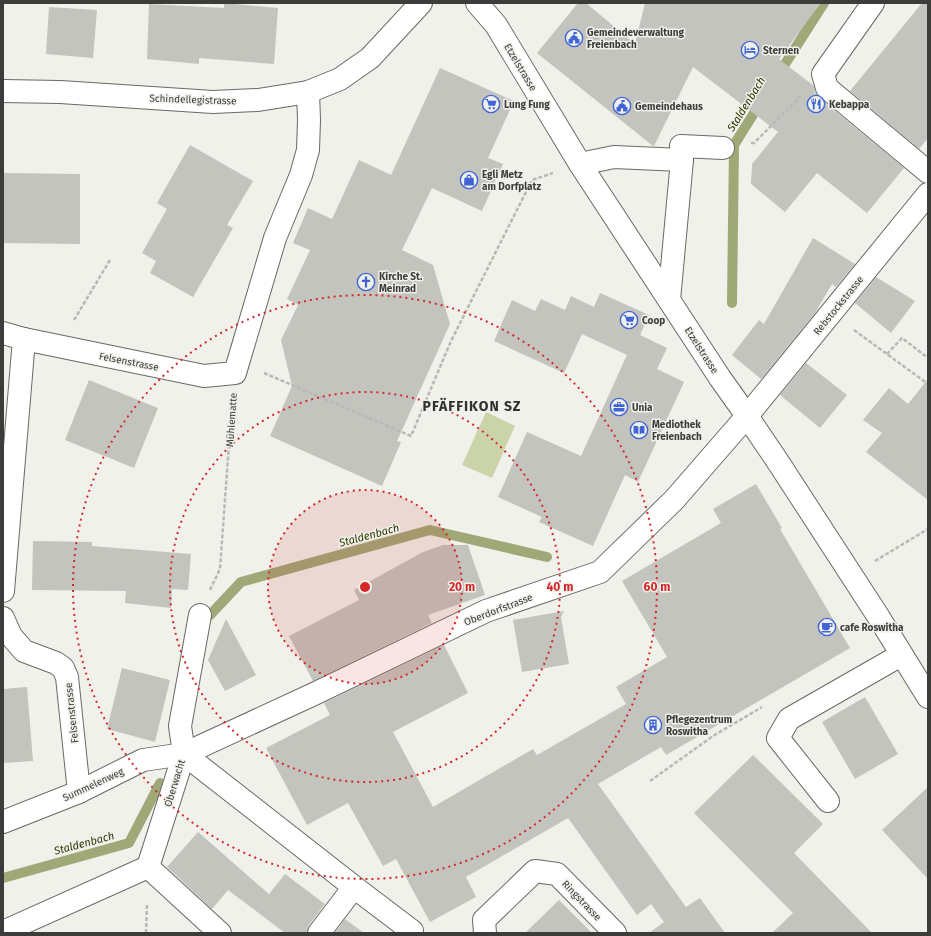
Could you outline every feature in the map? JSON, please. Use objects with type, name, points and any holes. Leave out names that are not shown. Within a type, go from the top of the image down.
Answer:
[{"type":"street","name":"Schindellegistrasse","points":[[3,91],[60,92],[213,102],[258,100],[308,92],[340,79],[370,58],[421,3]]},
{"type":"street","name":"Etzelstrasse","points":[[477,3],[496,25],[580,164],[878,616],[928,697]]},
{"type":"street","points":[[873,3],[823,74],[827,88],[928,172]]},
{"type":"street","points":[[234,373],[275,238],[301,174],[308,150],[308,92]]},
{"type":"street","points":[[669,300],[682,160],[681,146],[723,148]]},
{"type":"street","points":[[580,164],[614,157],[682,160]]},
{"type":"street","name":"Rebstockstrasse","points":[[747,416],[928,194]]},
{"type":"street","name":"Felsenstrasse","points":[[3,333],[24,339],[204,376],[234,373]]},
{"type":"street","points":[[3,591],[8,470],[24,339]]},
{"type":"street","name":"Oberdorfstrasse","points":[[184,754],[314,694],[486,611],[600,572],[674,500],[747,416]]},
{"type":"street","points":[[184,754],[180,726],[200,615]]},
{"type":"street","name":"Felsenstrasse","points":[[3,618],[11,636],[24,651],[56,662],[64,668],[67,677],[79,792]]},
{"type":"street","points":[[828,801],[778,738],[788,719],[902,655]]},
{"type":"street","name":"Summelenweg","points":[[3,822],[79,792],[143,760],[184,754]]},
{"type":"street","name":"Oberwacht","points":[[148,867],[184,754],[412,931]]},
{"type":"street","points":[[3,932],[148,867],[220,933]]},
{"type":"street","name":"Ringstrasse","points":[[485,933],[484,920],[535,871],[557,874],[615,933]]},
{"type":"street","points":[[319,933],[354,887]]},
{"type":"path","points":[[754,143],[823,74]]},
{"type":"path","points":[[234,373],[265,373],[411,436],[451,341],[532,180]]},
{"type":"path","points":[[58,346],[110,260]]},
{"type":"path","points":[[832,313],[928,384]]},
{"type":"path","points":[[887,354],[902,338],[928,358]]},
{"type":"path","name":"Mühlematte","points":[[200,615],[220,569],[234,373]]},
{"type":"path","points":[[851,575],[928,529]]},
{"type":"green space","points":[[486,412],[515,426],[492,478],[462,465]]},
{"type":"building","points":[[224,3],[278,8],[274,64],[199,58],[199,64],[147,59],[149,4],[224,8]]},
{"type":"building","points":[[578,3],[586,3],[635,44],[645,3],[821,3],[779,59],[814,86],[815,92],[819,98],[904,168],[867,213],[817,173],[785,212],[751,184],[752,164],[778,132],[693,67],[653,146],[537,53]]},
{"type":"building","points":[[922,3],[928,3],[928,138],[919,149],[850,91]]},
{"type":"building","points":[[49,7],[97,10],[93,58],[46,54]]},
{"type":"building","name":"Kirche St. Meinrad","points":[[440,68],[514,101],[488,158],[503,164],[482,211],[432,188],[402,250],[433,265],[450,324],[397,441],[401,442],[382,486],[270,436],[292,386],[281,340],[298,305],[287,299],[310,250],[293,243],[308,208],[332,219],[359,160],[391,175]]},
{"type":"building","points":[[190,145],[253,181],[227,225],[233,228],[193,297],[150,273],[156,261],[142,253],[167,209],[157,203]]},
{"type":"building","points":[[3,173],[80,174],[80,244],[3,243]]},
{"type":"building","points":[[813,238],[855,264],[836,287],[832,284],[815,313],[761,379],[732,355],[759,320],[764,324]]},
{"type":"building","points":[[876,277],[915,301],[891,333],[855,303]]},
{"type":"building","points":[[600,293],[649,315],[640,335],[667,348],[657,369],[684,382],[638,482],[625,475],[593,546],[539,522],[542,517],[498,497],[527,432],[581,456],[627,355],[582,334],[564,373],[494,341],[512,300],[535,311],[541,299],[565,310],[571,296],[594,307]]},
{"type":"building","points":[[806,363],[847,395],[820,428],[780,395]]},
{"type":"building","points":[[928,379],[928,500],[866,452],[882,433],[863,420],[889,388],[908,404]]},
{"type":"building","points":[[89,380],[158,408],[134,468],[65,440]]},
{"type":"building","points":[[756,484],[782,528],[780,529],[850,648],[666,755],[661,747],[598,784],[686,907],[700,898],[725,933],[649,933],[664,922],[651,904],[637,915],[568,818],[466,877],[476,897],[430,922],[396,859],[383,866],[348,803],[307,825],[266,748],[330,715],[324,703],[444,645],[468,693],[393,732],[433,807],[533,749],[537,755],[626,704],[616,687],[667,657],[622,581],[721,523],[713,509]]},
{"type":"building","points":[[33,541],[92,542],[92,546],[191,554],[188,590],[172,589],[171,608],[125,603],[126,591],[32,590]]},
{"type":"building","points":[[443,545],[468,545],[485,595],[428,615],[432,623],[313,681],[289,636],[359,600],[354,590],[423,552]]},
{"type":"building","points":[[564,611],[561,617],[569,664],[522,672],[513,620]]},
{"type":"building","points":[[226,619],[256,675],[225,691],[208,660]]},
{"type":"building","points":[[122,668],[170,680],[155,742],[107,729]]},
{"type":"building","points":[[27,687],[33,761],[3,763],[3,689]]},
{"type":"building","points":[[865,697],[898,754],[855,779],[822,722]]},
{"type":"building","points":[[753,755],[823,824],[794,853],[872,933],[772,933],[793,913],[694,813]]},
{"type":"building","points":[[928,787],[928,879],[882,830]]},
{"type":"building","points":[[198,832],[269,894],[285,874],[325,904],[309,925],[307,933],[285,933],[228,890],[212,909],[167,867]]},
{"type":"building","points":[[559,900],[592,933],[525,933]]},
{"type":"building","points":[[345,919],[364,933],[335,933]]},
{"type":"waterway","name":"Staldenbach","points":[[778,75],[824,3]]},
{"type":"waterway","name":"Staldenbach","points":[[732,303],[734,145],[761,102]]},
{"type":"waterway","name":"Staldenbach","points":[[210,615],[241,582],[430,530],[547,557]]},
{"type":"waterway","name":"Staldenbach","points":[[3,878],[129,843],[160,783]]},
{"type":"place","name":"Gemeindeverwaltung Freienbach","points":[[574,38]]},
{"type":"place","name":"Sternen","points":[[750,50]]},
{"type":"place","name":"Lung Fung","points":[[491,104]]},
{"type":"place","name":"Kebappa","points":[[816,104]]},
{"type":"place","name":"Gemeindehaus","points":[[622,106]]},
{"type":"place","name":"Egli Metz am Dorfplatz","points":[[469,180]]},
{"type":"place","name":"Kirche St. Meinrad","points":[[366,282]]},
{"type":"place","name":"Coop","points":[[629,320]]},
{"type":"place","name":"Unia","points":[[619,407]]},
{"type":"place","name":"Mediothek Freienbach","points":[[639,430]]},
{"type":"place","name":"cafe Roswitha","points":[[827,627]]},
{"type":"place","name":"Pflegezentrum Roswitha","points":[[653,725]]},
{"type":"district","name":"PFÄFFIKON SZ","points":[[472,406]]}]
